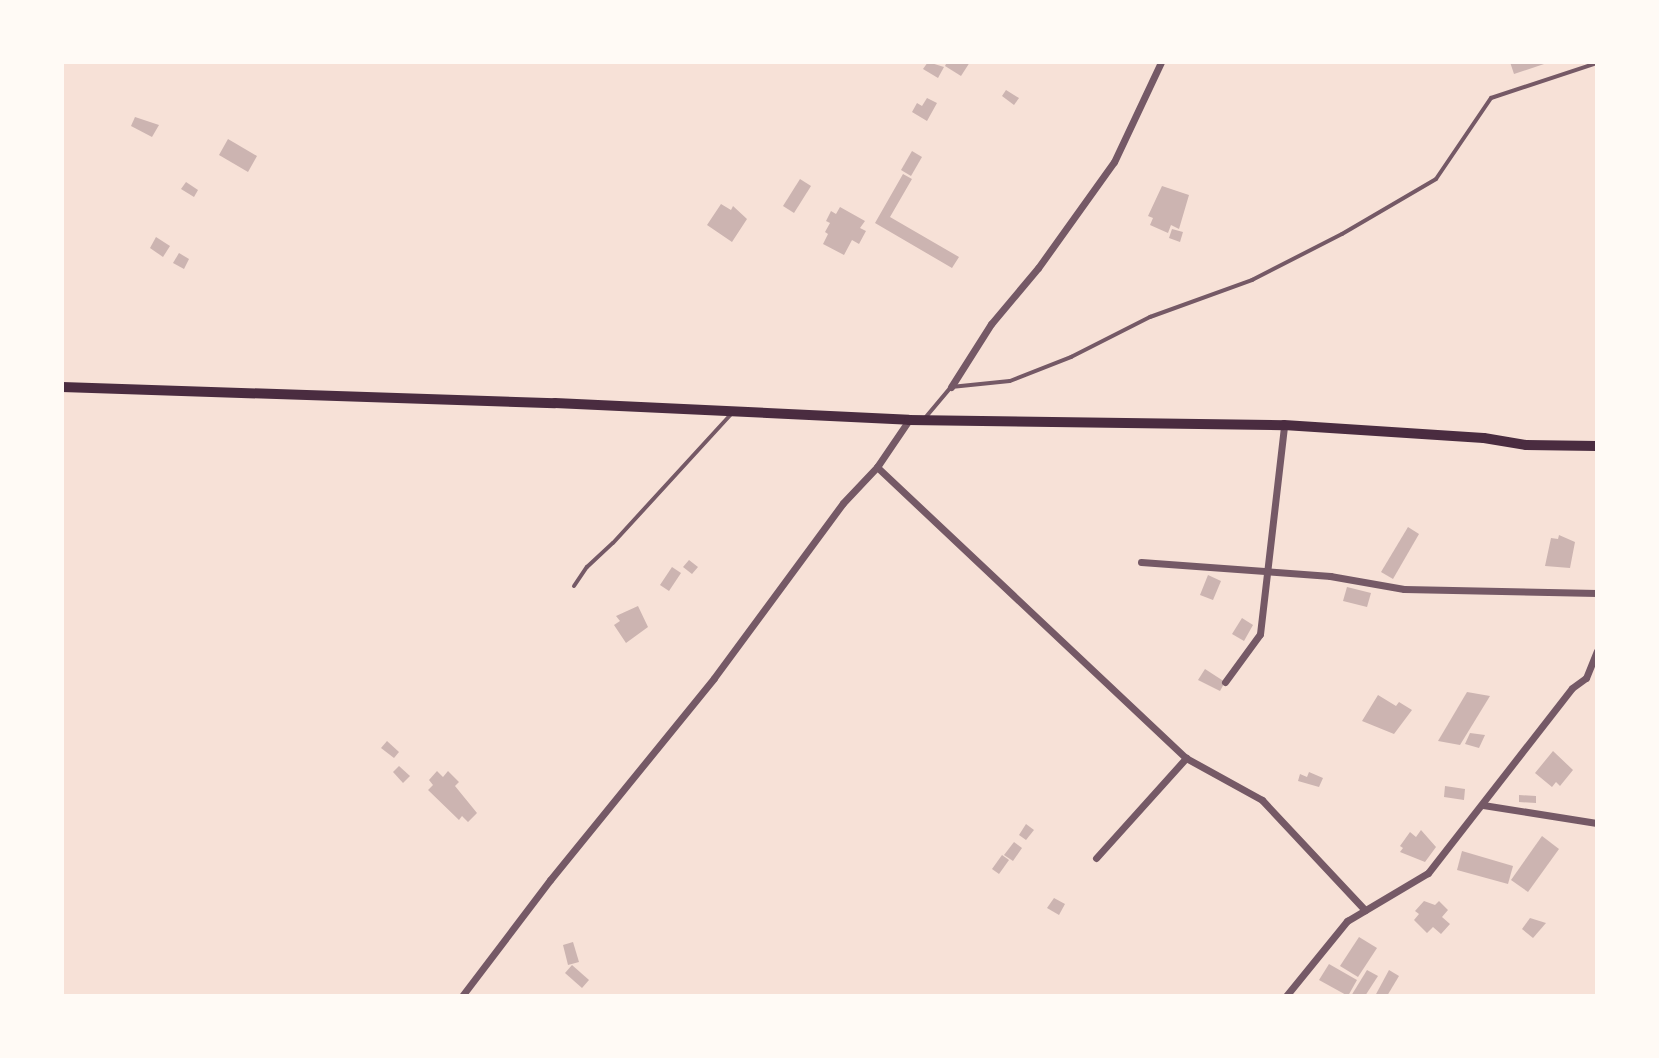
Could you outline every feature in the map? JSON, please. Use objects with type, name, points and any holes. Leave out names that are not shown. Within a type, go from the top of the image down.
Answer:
[{"type":"main road","points":[[62,387],[909,420],[1284,425],[1484,438],[1526,445],[1597,446]]},
{"type":"street","points":[[951,387],[991,324],[1038,268],[1114,162],[1161,62]]},
{"type":"street","points":[[462,996],[550,880],[714,678],[843,503],[877,467],[909,420]]},
{"type":"street","points":[[1225,682],[1260,634],[1284,425]]},
{"type":"street","points":[[877,467],[1186,758],[1262,800],[1365,910]]},
{"type":"street","points":[[1141,562],[1268,570],[1404,589],[1597,593]]},
{"type":"street","points":[[1286,996],[1347,921],[1428,873],[1572,688],[1586,678],[1597,651]]},
{"type":"street","points":[[1586,678],[1597,679]]},
{"type":"street","points":[[1096,858],[1186,758]]},
{"type":"street","points":[[1483,805],[1597,823]]},
{"type":"lane","points":[[925,418],[951,387],[1010,381],[1071,357],[1150,317],[1252,280],[1342,234],[1436,179],[1491,98],[1597,63]]},
{"type":"lane","points":[[574,586],[587,567],[613,543],[734,411]]},
{"type":"building","points":[[928,62],[944,67],[938,78],[923,69]]},
{"type":"building","points":[[947,62],[970,62],[961,76],[945,66]]},
{"type":"building","points":[[1510,62],[1547,62],[1547,63],[1514,74]]},
{"type":"building","points":[[1006,90],[1019,98],[1014,105],[1002,96]]},
{"type":"building","points":[[927,98],[937,103],[927,121],[912,112],[917,103],[922,106]]},
{"type":"building","points":[[135,117],[159,125],[152,137],[131,126]]},
{"type":"building","points":[[228,139],[257,156],[248,172],[219,155]]},
{"type":"building","points":[[912,151],[922,157],[911,176],[901,170]]},
{"type":"building","points":[[903,174],[912,179],[890,217],[959,257],[952,268],[875,223]]},
{"type":"building","points":[[800,179],[811,186],[794,213],[783,206]]},
{"type":"building","points":[[186,182],[198,190],[194,197],[181,189]]},
{"type":"building","points":[[1162,186],[1189,195],[1179,229],[1171,225],[1168,233],[1150,225],[1153,218],[1148,216]]},
{"type":"building","points":[[721,204],[731,210],[733,206],[747,219],[732,242],[707,225]]},
{"type":"building","points":[[840,207],[865,221],[860,228],[866,231],[859,244],[852,240],[844,255],[823,244],[830,223],[826,221],[831,211],[836,214]]},
{"type":"building","points":[[1172,229],[1183,232],[1180,242],[1169,238]]},
{"type":"building","points":[[156,237],[170,246],[163,257],[150,248]]},
{"type":"building","points":[[179,253],[189,259],[184,269],[173,263]]},
{"type":"building","points":[[1408,527],[1419,534],[1393,579],[1381,572]]},
{"type":"building","points":[[1559,535],[1575,542],[1570,568],[1545,566],[1551,538],[1558,539]]},
{"type":"building","points":[[689,560],[698,567],[692,574],[683,567]]},
{"type":"building","points":[[672,567],[681,573],[669,591],[660,585]]},
{"type":"building","points":[[1208,575],[1221,581],[1213,600],[1200,595]]},
{"type":"building","points":[[1347,587],[1371,593],[1367,607],[1343,601]]},
{"type":"building","points":[[638,606],[648,627],[626,643],[614,625],[620,621],[616,616]]},
{"type":"building","points":[[1242,618],[1253,625],[1244,641],[1232,634]]},
{"type":"building","points":[[1205,669],[1225,682],[1220,691],[1198,680]]},
{"type":"building","points":[[1467,692],[1490,696],[1460,745],[1438,741]]},
{"type":"building","points":[[1378,695],[1396,706],[1399,702],[1412,710],[1394,734],[1362,721]]},
{"type":"building","points":[[1470,733],[1485,735],[1479,748],[1465,744]]},
{"type":"building","points":[[387,741],[399,752],[394,758],[381,748]]},
{"type":"building","points":[[1553,751],[1573,770],[1560,786],[1556,782],[1552,787],[1535,773]]},
{"type":"building","points":[[399,766],[410,776],[403,783],[393,772]]},
{"type":"building","points":[[437,771],[443,777],[448,771],[459,782],[455,786],[477,813],[468,822],[462,816],[459,820],[428,790],[433,785],[429,780]]},
{"type":"building","points":[[1309,772],[1323,778],[1319,787],[1298,781],[1300,774],[1307,777]]},
{"type":"building","points":[[1445,786],[1465,789],[1464,800],[1444,797]]},
{"type":"building","points":[[1519,795],[1536,796],[1536,803],[1519,802]]},
{"type":"building","points":[[1026,824],[1034,830],[1026,840],[1019,835]]},
{"type":"building","points":[[1421,830],[1436,847],[1425,862],[1400,852],[1403,848],[1400,846],[1410,832],[1416,837]]},
{"type":"building","points":[[1542,836],[1559,849],[1528,892],[1511,880]]},
{"type":"building","points":[[1014,842],[1022,848],[1013,861],[1004,855]]},
{"type":"building","points":[[1462,851],[1513,866],[1508,884],[1457,870]]},
{"type":"building","points":[[1002,855],[1009,860],[999,874],[992,869]]},
{"type":"building","points":[[1054,898],[1065,904],[1059,915],[1047,908]]},
{"type":"building","points":[[1424,901],[1435,905],[1439,901],[1448,910],[1442,917],[1450,924],[1441,934],[1433,927],[1427,933],[1414,920],[1419,914],[1415,911]]},
{"type":"building","points":[[1530,918],[1546,923],[1533,938],[1522,929]]},
{"type":"building","points":[[1359,937],[1377,948],[1358,977],[1340,966]]},
{"type":"building","points":[[573,942],[579,962],[568,965],[563,945]]},
{"type":"building","points":[[1329,964],[1357,980],[1348,996],[1319,980]]},
{"type":"building","points":[[572,965],[589,980],[582,988],[565,973]]},
{"type":"building","points":[[1367,970],[1378,976],[1365,996],[1351,996]]},
{"type":"building","points":[[1389,970],[1399,976],[1387,996],[1375,996]]}]
